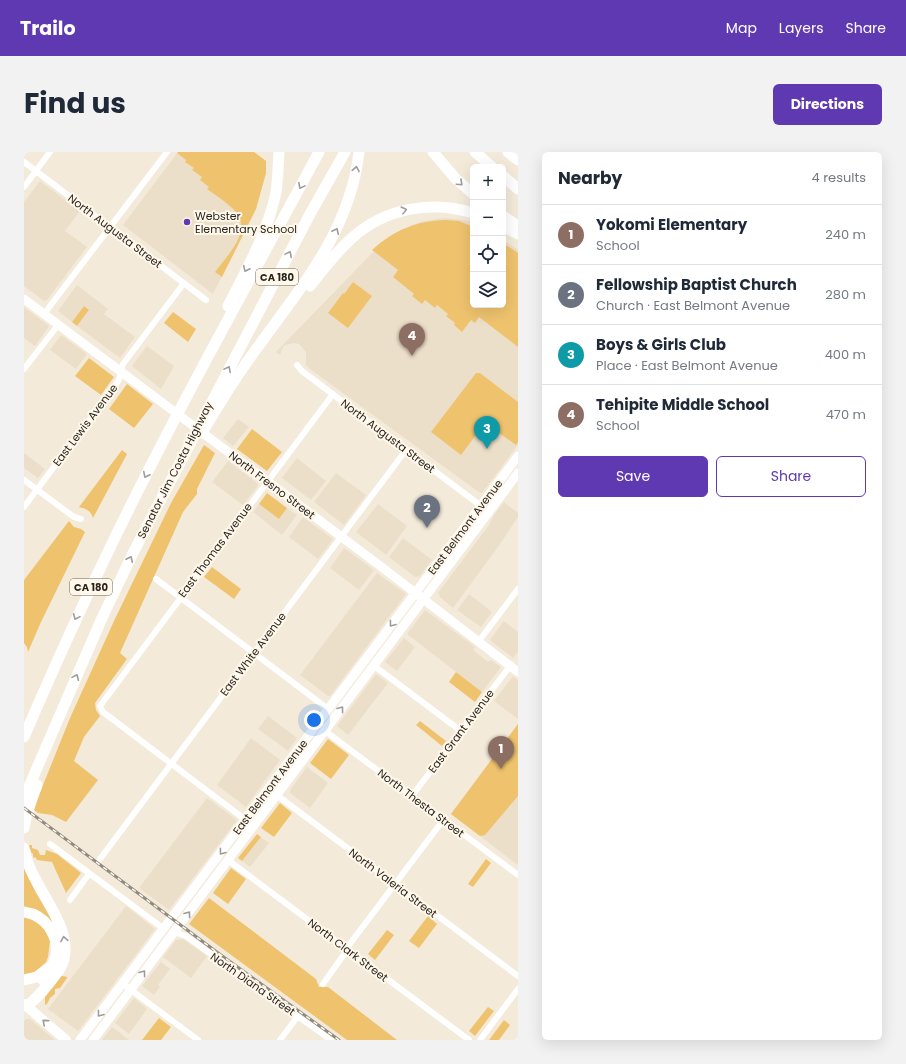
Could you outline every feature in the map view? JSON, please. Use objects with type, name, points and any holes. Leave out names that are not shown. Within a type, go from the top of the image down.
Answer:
[{"type":"highway","points":[[191,389],[198,362],[229,304],[265,227],[275,194],[278,178],[279,152]]},
{"type":"highway","name":"Senator Jim Costa Highway","points":[[24,737],[79,612],[164,440],[309,172],[318,152]]},
{"type":"highway","name":"Senator Jim Costa Highway","points":[[24,828],[27,813],[28,794],[61,713],[122,575],[184,454],[213,406],[310,214],[345,152]]},
{"type":"highway","points":[[213,406],[323,256],[338,227],[353,185],[359,152]]},
{"type":"highway","points":[[433,152],[448,171],[470,191]]},
{"type":"highway","points":[[475,152],[489,164]]},
{"type":"highway","points":[[508,152],[518,160]]},
{"type":"highway","points":[[506,179],[518,189]]},
{"type":"highway","points":[[259,344],[346,244],[369,226],[397,212],[430,206],[454,208],[470,212]]},
{"type":"highway","points":[[506,218],[518,226]]},
{"type":"highway","points":[[506,228],[518,234]]},
{"type":"highway","points":[[24,848],[26,860],[32,873],[63,931],[66,946],[63,961],[58,972],[36,999],[25,1007]]},
{"type":"highway","points":[[24,912],[38,917],[48,925],[56,942],[55,959],[50,970],[25,1007]]},
{"type":"highway","points":[[24,980],[43,974],[55,959]]},
{"type":"main road","name":"North Fresno Street","points":[[24,299],[423,598],[518,672]]},
{"type":"main road","name":"East Belmont Avenue","points":[[93,1040],[127,986],[249,823],[277,795],[423,598],[516,469],[518,456]]},
{"type":"main road","name":"East Belmont Avenue","points":[[80,1040],[127,986],[156,956],[155,949],[166,933],[228,860],[269,789],[328,709],[481,506],[516,469]]},
{"type":"main road","points":[[25,1007],[66,1040]]},
{"type":"street","points":[[24,187],[50,152]]},
{"type":"street","points":[[44,314],[167,152]]},
{"type":"street","name":"North Augusta Street","points":[[24,162],[206,300]]},
{"type":"street","name":"East Lewis Avenue","points":[[24,507],[119,380],[123,364],[184,283]]},
{"type":"street","points":[[24,369],[58,325]]},
{"type":"street","name":"North Augusta Street","points":[[297,365],[302,371],[481,506]]},
{"type":"street","name":"East Thomas Avenue","points":[[172,763],[103,712],[100,707],[102,702],[333,394]]},
{"type":"street","name":"East White Avenue","points":[[100,859],[406,450]]},
{"type":"street","points":[[24,480],[74,517],[81,519]]},
{"type":"street","points":[[156,579],[328,709]]},
{"type":"street","points":[[479,641],[518,589]]},
{"type":"street","points":[[373,665],[461,731]]},
{"type":"street","name":"East Grant Avenue","points":[[412,796],[510,666]]},
{"type":"street","name":"North Thesta Street","points":[[324,731],[518,875]]},
{"type":"street","points":[[172,763],[249,823]]},
{"type":"street","name":"North Valeria Street","points":[[269,789],[518,976]]},
{"type":"street","points":[[322,984],[444,819]]},
{"type":"street","name":"North Diana Street","points":[[50,844],[168,932],[186,936],[332,1040]]},
{"type":"street","name":"North Clark Street","points":[[228,860],[468,1040]]},
{"type":"street","points":[[70,900],[90,874]]},
{"type":"street","points":[[127,986],[198,1040]]},
{"type":"street","points":[[480,1040],[518,989]]},
{"type":"street","points":[[280,1040],[298,1016]]},
{"type":"shaded area","name":"Webster Elementary School","points":[[178,152],[254,152],[266,161],[266,173],[256,209],[213,294],[123,225]]},
{"type":"shaded area","points":[[254,152],[266,161],[266,173],[256,209],[222,277],[215,272],[233,249],[240,232],[241,224],[238,216],[232,208],[207,189],[209,187],[200,180],[202,177],[192,170],[194,168],[185,162],[186,160],[177,153]]},
{"type":"shaded area","points":[[40,181],[80,211],[65,231],[87,247],[47,300],[44,301],[24,286],[24,202]]},
{"type":"shaded area","points":[[444,218],[470,221],[470,308],[506,308],[506,242],[518,250],[518,445],[482,493],[310,369],[306,365],[306,352],[299,344],[294,343],[286,345],[283,347],[280,355],[276,352],[378,247],[392,235],[423,221]]},
{"type":"shaded area","points":[[459,221],[470,226],[470,308],[506,308],[506,245],[518,253],[518,347],[479,317],[475,323],[471,320],[462,332],[454,325],[455,323],[446,316],[448,314],[437,305],[435,308],[425,300],[422,304],[412,296],[414,294],[393,277],[398,270],[372,250],[397,232],[425,222]]},
{"type":"shaded area","points":[[353,282],[372,296],[348,328],[328,313]]},
{"type":"shaded area","points":[[77,285],[108,309],[104,314],[135,337],[120,358],[77,326],[89,310],[85,307],[72,322],[58,311]]},
{"type":"shaded area","points":[[84,306],[89,310],[77,326],[72,322]]},
{"type":"shaded area","points":[[24,307],[49,326],[35,346],[24,338]]},
{"type":"shaded area","points":[[173,312],[196,329],[188,342],[164,323]]},
{"type":"shaded area","points":[[61,335],[87,354],[76,369],[50,350]]},
{"type":"shaded area","points":[[147,346],[174,366],[161,389],[132,366]]},
{"type":"shaded area","points":[[89,358],[114,377],[101,395],[75,376]]},
{"type":"shaded area","points":[[476,373],[480,373],[518,402],[518,442],[516,445],[485,423],[461,455],[431,432]]},
{"type":"shaded area","points":[[127,384],[153,404],[134,428],[109,409]]},
{"type":"shaded area","points":[[238,419],[249,427],[233,446],[223,438]]},
{"type":"shaded area","points":[[252,429],[282,452],[267,471],[237,449]]},
{"type":"shaded area","points":[[204,445],[215,453],[197,489],[197,494],[183,512],[120,653],[127,659],[95,703],[96,710],[100,716],[84,737],[74,761],[98,780],[66,822],[52,815],[38,813],[34,810],[37,800],[70,718],[114,621],[171,503]]},
{"type":"shaded area","points":[[122,450],[127,454],[93,518],[88,511],[79,507]]},
{"type":"shaded area","points":[[24,453],[45,469],[38,478],[24,468]]},
{"type":"shaded area","points":[[297,458],[326,481],[311,500],[282,478]]},
{"type":"shaded area","points":[[228,461],[257,483],[258,486],[243,505],[212,482]]},
{"type":"shaded area","points":[[336,473],[366,495],[344,525],[314,502]]},
{"type":"shaded area","points":[[267,493],[287,508],[279,519],[259,504]]},
{"type":"shaded area","points":[[504,502],[518,513],[518,517],[453,608],[440,597],[438,593],[489,525],[494,515]]},
{"type":"shaded area","points":[[259,504],[279,519],[287,508],[297,515],[282,535],[253,512]]},
{"type":"shaded area","points":[[378,504],[407,526],[386,555],[356,532]]},
{"type":"shaded area","points":[[303,517],[333,539],[318,559],[289,537]]},
{"type":"shaded area","points":[[69,521],[74,527],[85,532],[28,652],[24,643],[24,580]]},
{"type":"shaded area","points":[[403,538],[432,560],[420,576],[415,577],[389,557]]},
{"type":"shaded area","points":[[344,548],[374,570],[359,590],[330,568]]},
{"type":"shaded area","points":[[212,567],[241,589],[234,599],[204,577]]},
{"type":"shaded area","points":[[377,573],[406,594],[330,696],[328,696],[300,675]]},
{"type":"shaded area","points":[[469,594],[492,612],[481,627],[457,610]]},
{"type":"shaded area","points":[[425,610],[475,647],[473,650],[488,662],[491,660],[501,667],[482,692],[407,634]]},
{"type":"shaded area","points":[[504,621],[518,632],[518,652],[513,658],[490,640]]},
{"type":"shaded area","points":[[404,638],[415,647],[397,671],[385,662]]},
{"type":"shaded area","points":[[456,672],[482,692],[475,702],[449,682]]},
{"type":"shaded area","points":[[376,674],[388,683],[348,735],[337,726]]},
{"type":"shaded area","points":[[513,676],[518,680],[518,719],[494,701]]},
{"type":"shaded area","points":[[268,716],[297,738],[288,751],[258,729]]},
{"type":"shaded area","points":[[420,721],[446,741],[442,746],[416,725]]},
{"type":"shaded area","points":[[518,724],[518,865],[451,814]]},
{"type":"shaded area","points":[[518,724],[518,796],[485,835],[480,836],[451,814]]},
{"type":"shaded area","points":[[251,738],[280,760],[246,807],[217,785]]},
{"type":"shaded area","points":[[328,739],[349,755],[331,779],[310,763]]},
{"type":"shaded area","points":[[307,767],[328,783],[310,808],[290,793],[290,790]]},
{"type":"shaded area","points":[[207,798],[237,820],[169,910],[139,888]]},
{"type":"shaded area","points":[[280,803],[292,813],[274,837],[261,828]]},
{"type":"shaded area","points":[[257,834],[261,837],[242,861],[238,858]]},
{"type":"shaded area","points":[[261,837],[269,843],[250,867],[242,861]]},
{"type":"shaded area","points":[[29,845],[32,845],[32,848],[38,850],[40,855],[45,855],[46,850],[57,854],[81,873],[66,893],[52,862],[37,860],[33,857],[31,850],[28,847]]},
{"type":"shaded area","points":[[486,859],[491,863],[473,887],[468,884]]},
{"type":"shaded area","points":[[24,868],[35,891],[55,925],[24,909]]},
{"type":"shaded area","points":[[231,868],[246,879],[228,904],[213,893]]},
{"type":"shaded area","points":[[209,898],[316,979],[319,987],[328,987],[397,1040],[347,1040],[189,924]]},
{"type":"shaded area","points":[[126,906],[155,929],[78,1031],[48,1009]]},
{"type":"shaded area","points":[[428,916],[437,924],[419,948],[409,941]]},
{"type":"shaded area","points":[[24,917],[33,920],[44,928],[50,941],[46,962],[36,971],[24,976]]},
{"type":"shaded area","points":[[387,930],[394,935],[375,960],[368,954]]},
{"type":"shaded area","points":[[183,939],[207,956],[191,978],[163,957],[176,940]]},
{"type":"shaded area","points":[[161,962],[170,969],[158,985],[160,987],[154,995],[142,986]]},
{"type":"shaded area","points":[[63,976],[67,978],[60,988],[55,989],[55,994],[45,1005],[45,997],[59,977]]},
{"type":"shaded area","points":[[134,998],[147,1009],[129,1034],[115,1023]]},
{"type":"shaded area","points":[[488,1007],[494,1011],[475,1036],[469,1031]]},
{"type":"shaded area","points":[[159,1018],[171,1027],[161,1040],[142,1040]]},
{"type":"shaded area","points":[[26,1019],[30,1019],[55,1040],[24,1040],[24,1021]]},
{"type":"shaded area","points":[[504,1020],[510,1025],[499,1040],[489,1040]]},
{"type":"shaded area","points":[[112,1027],[115,1029],[129,1040],[102,1040]]},
{"type":"railway","points":[[24,808],[218,953],[339,1040]]},
{"type":"place","name":"Webster Elementary School","points":[[187,222]]},
{"type":"place","name":"Tehipite Middle School","points":[[412,356]]},
{"type":"place","name":"Boys & Girls Club","points":[[487,449]]},
{"type":"place","name":"Fellowship Baptist Church","points":[[427,528]]},
{"type":"place","name":"Yokomi Elementary","points":[[501,769]]}]
